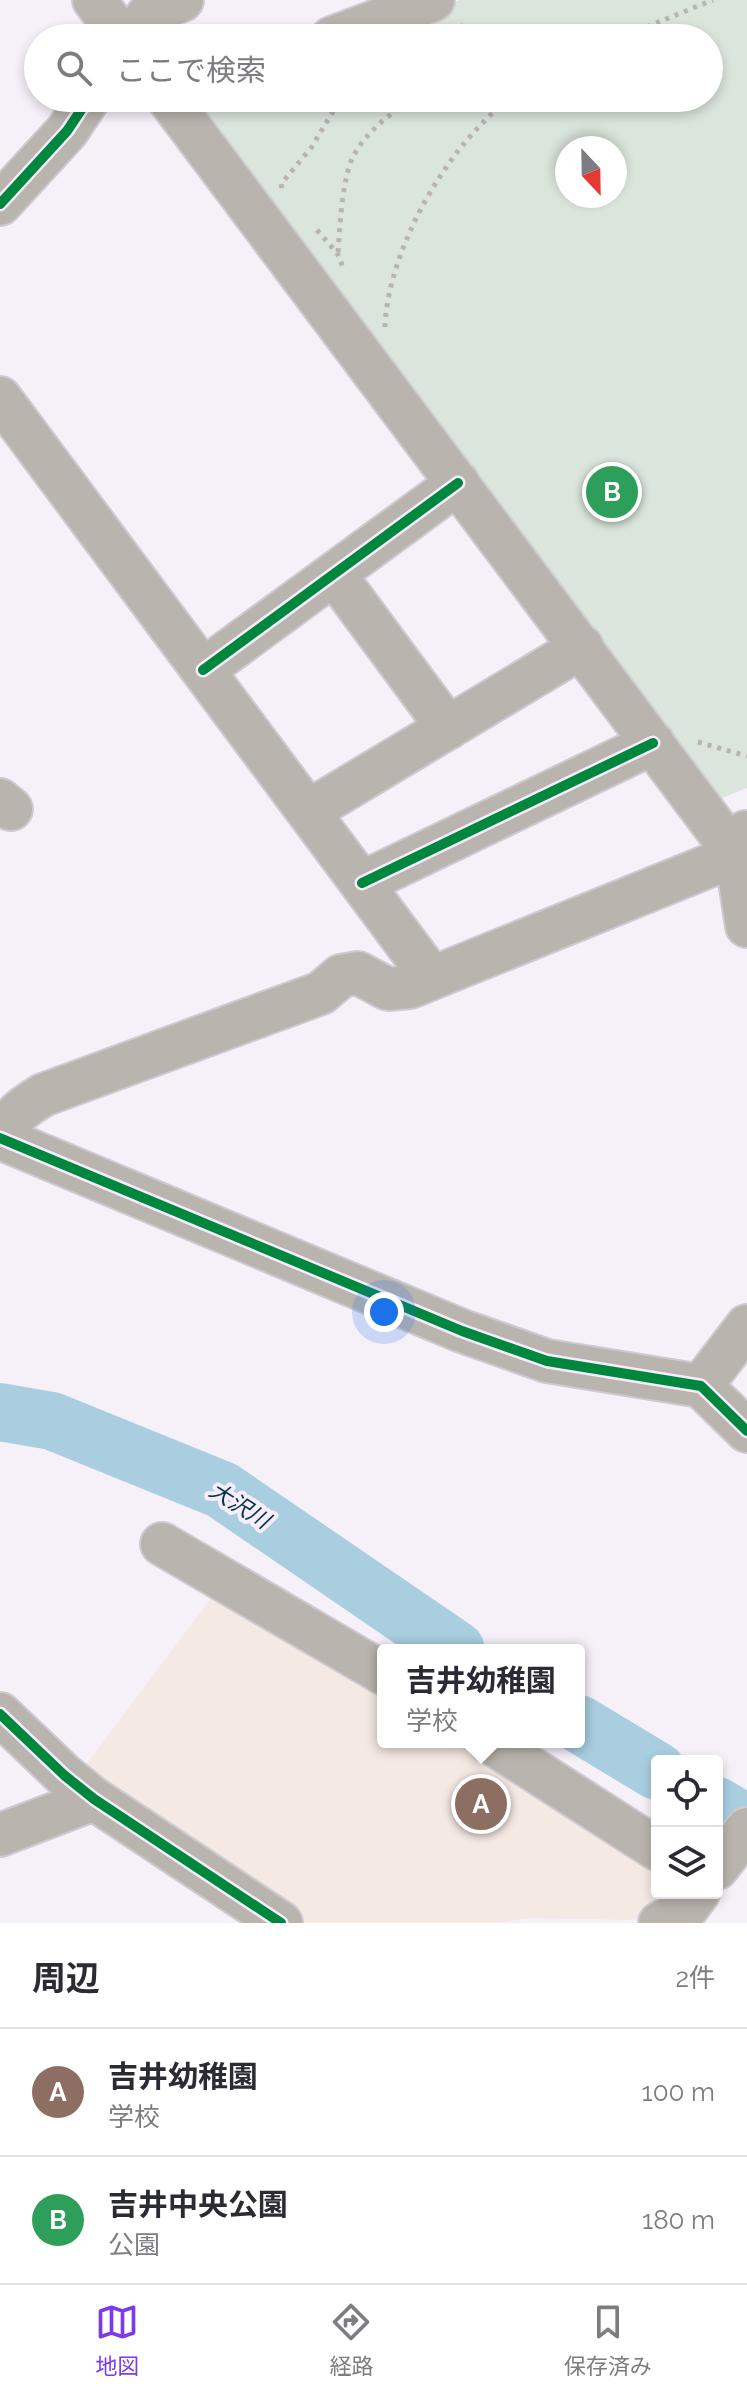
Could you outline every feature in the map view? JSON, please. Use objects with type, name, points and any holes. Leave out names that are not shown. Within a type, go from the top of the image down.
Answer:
[{"type":"street","points":[[94,0],[112,24]]},
{"type":"street","points":[[141,24],[148,15],[182,0]]},
{"type":"street","points":[[369,24],[433,0]]},
{"type":"street","points":[[0,204],[67,131],[80,112]]},
{"type":"street","points":[[180,112],[582,647],[672,737],[742,839],[747,926]]},
{"type":"street","points":[[0,398],[432,978]]},
{"type":"street","points":[[203,670],[458,483]]},
{"type":"street","points":[[334,574],[448,728]]},
{"type":"street","points":[[309,811],[582,647]]},
{"type":"street","points":[[362,883],[672,737]]},
{"type":"street","points":[[742,839],[410,987],[388,989],[358,973],[341,976],[321,993],[43,1095],[16,1114],[0,1138],[462,1331],[547,1361],[701,1386],[747,1431]]},
{"type":"street","points":[[701,1386],[747,1326]]},
{"type":"street","points":[[162,1544],[377,1669]]},
{"type":"street","points":[[0,1714],[94,1799],[281,1923]]},
{"type":"street","points":[[499,1748],[651,1845]]},
{"type":"street","points":[[0,1835],[94,1799]]},
{"type":"street","points":[[723,1861],[747,1829]]},
{"type":"street","points":[[660,1923],[687,1908],[694,1899]]},
{"type":"path","points":[[654,24],[713,0]]},
{"type":"path","points":[[282,197],[281,184],[311,148],[333,112]]},
{"type":"path","points":[[337,253],[351,160],[366,137],[393,112]]},
{"type":"path","points":[[377,326],[385,336],[386,303],[402,251],[432,190],[464,141],[493,112]]},
{"type":"path","points":[[311,224],[337,253],[346,273]]},
{"type":"path","points":[[672,737],[747,756]]},
{"type":"shaded area","points":[[460,0],[747,0],[747,788],[714,801],[185,112],[723,112],[723,24],[396,24]]},
{"type":"shaded area","points":[[218,1589],[377,1681],[377,1748],[483,1748],[651,1855],[651,1899],[676,1899],[657,1914],[630,1920],[529,1918],[497,1923],[306,1923],[79,1774]]},
{"type":"waterway","name":"大沢川","points":[[0,1412],[52,1421],[222,1490],[447,1644]]},
{"type":"waterway","name":"大沢川","points":[[585,1728],[651,1767]]},
{"type":"waterway","name":"大沢川","points":[[723,1810],[747,1824]]},
{"type":"cycle path","points":[[0,204],[67,131],[80,112]]},
{"type":"cycle path","points":[[203,670],[458,483]]},
{"type":"cycle path","points":[[362,883],[653,743]]},
{"type":"cycle path","points":[[0,1138],[462,1331],[547,1361],[701,1386],[747,1431]]},
{"type":"cycle path","points":[[0,1714],[94,1799],[281,1923]]},
{"type":"place","name":"吉井中央公園","points":[[612,492]]},
{"type":"place","name":"吉井幼稚園","points":[[481,1804]]}]
